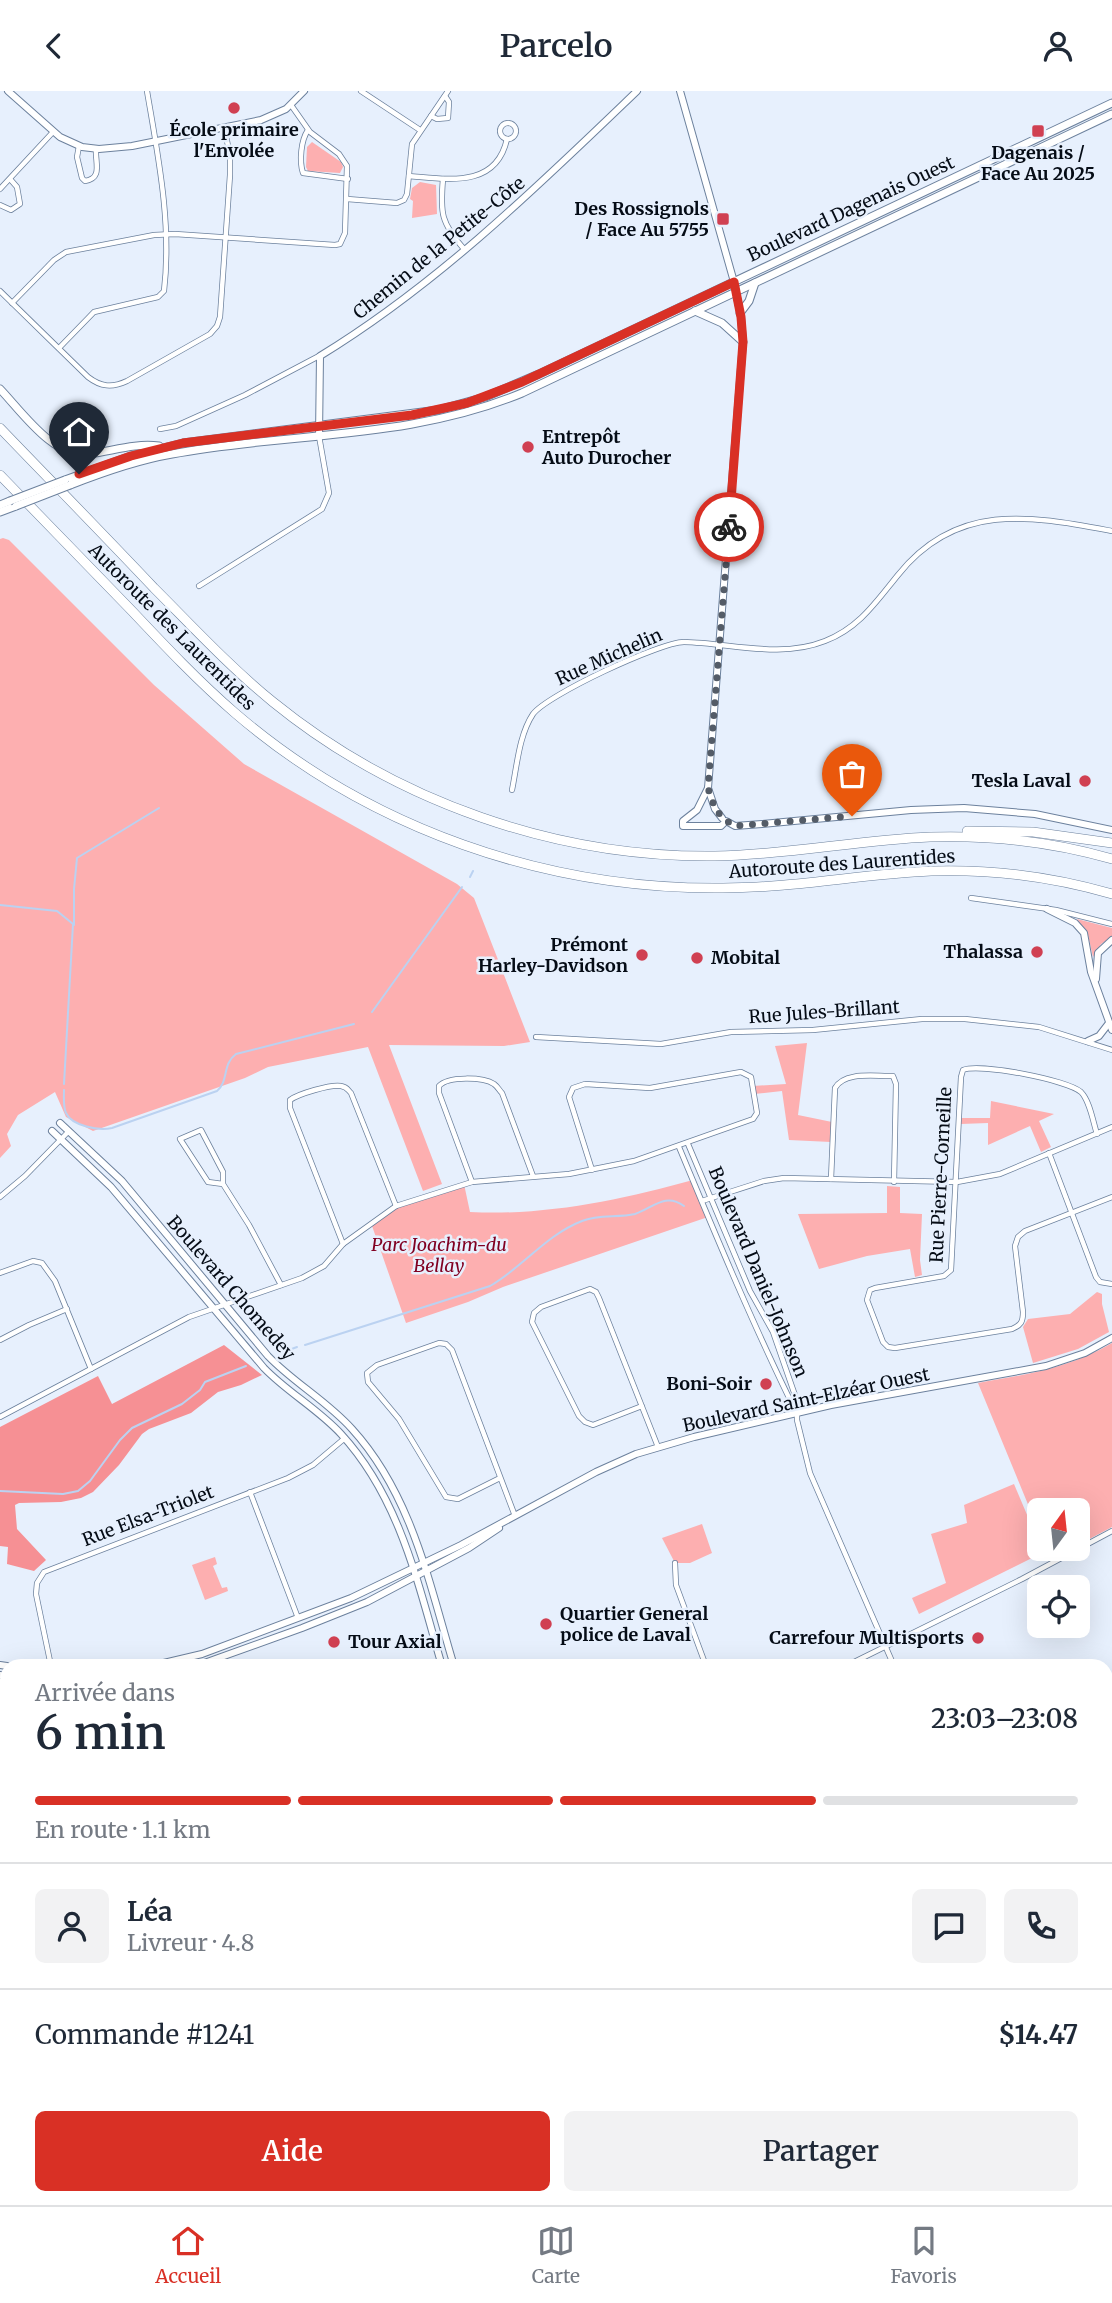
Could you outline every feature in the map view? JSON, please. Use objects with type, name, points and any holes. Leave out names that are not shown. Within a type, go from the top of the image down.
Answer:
[{"type":"highway","name":"Autoroute des Laurentides","points":[[0,428],[247,680],[318,736],[402,785],[453,807],[505,825],[563,840],[624,850],[685,855],[732,855],[927,837],[984,838],[1042,844],[1112,859]]},
{"type":"highway","name":"Autoroute des Laurentides","points":[[0,475],[178,659],[248,724],[348,793],[411,824],[463,845],[549,870],[654,887],[751,888],[907,873],[964,871],[1044,878],[1112,894]]},
{"type":"highway","points":[[868,842],[950,832],[998,831],[1048,833],[1112,843]]},
{"type":"main road","name":"Boulevard Dagenais Ouest","points":[[0,512],[13,504],[131,456],[166,447],[215,438],[412,415],[481,398],[522,382],[1112,103]]},
{"type":"main road","name":"Boulevard Dagenais Ouest","points":[[81,477],[180,452],[412,426],[470,413],[522,393],[1112,114]]},
{"type":"main road","points":[[740,313],[749,302],[755,283]]},
{"type":"main road","points":[[695,311],[722,323],[743,342]]},
{"type":"main road","points":[[0,390],[53,443],[66,452],[87,454],[142,444],[166,447]]},
{"type":"main road","name":"Boulevard Dagenais Ouest","points":[[0,505],[13,504]]},
{"type":"street","points":[[8,91],[53,132],[79,146],[96,149],[126,147],[264,120],[290,105],[304,91]]},
{"type":"street","points":[[59,348],[94,312],[161,296],[164,288],[166,234],[159,154],[147,91]]},
{"type":"street","points":[[360,91],[420,130]]},
{"type":"street","name":"Chemin de la Petite-Côte","points":[[160,429],[169,429],[235,400],[320,356],[386,312],[526,196],[637,91]]},
{"type":"street","points":[[680,91],[734,282],[743,342],[708,788],[700,806],[683,821],[683,825],[721,826],[724,819]]},
{"type":"street","points":[[431,116],[437,119],[448,118],[449,102],[446,93]]},
{"type":"street","points":[[347,199],[400,202],[407,194],[411,146],[446,93]]},
{"type":"street","points":[[12,303],[63,253],[166,234],[337,245],[344,239],[347,166],[342,157],[308,130],[290,105]]},
{"type":"street","points":[[0,291],[94,382],[102,385],[114,386],[127,381],[208,335],[216,328],[219,319],[230,164],[224,127]]},
{"type":"street","points":[[308,130],[304,138],[301,166],[303,173],[348,179]]},
{"type":"street","points":[[0,190],[53,132]]},
{"type":"street","points":[[409,176],[468,179],[487,171],[502,155],[507,139]]},
{"type":"street","points":[[79,146],[77,160],[84,180],[97,175],[96,149]]},
{"type":"street","points":[[0,205],[11,211],[20,203],[17,187],[10,179]]},
{"type":"street","points":[[443,179],[443,219],[447,229],[464,249]]},
{"type":"street","points":[[199,586],[322,509],[329,493],[318,426],[320,356]]},
{"type":"street","name":"Rue Michelin","points":[[512,790],[526,729],[535,712],[550,699],[667,644],[684,642],[794,649],[837,636],[868,614],[900,572],[921,552],[943,537],[978,523],[1006,517],[1025,517],[1112,531]]},
{"type":"street","points":[[708,788],[715,809],[735,826],[911,810],[964,808],[1035,814],[1112,830]]},
{"type":"street","points":[[971,898],[1047,909],[1112,924]]},
{"type":"street","points":[[1047,909],[1075,923],[1082,930],[1087,942],[1091,969],[1111,1026],[1088,1041]]},
{"type":"street","points":[[1097,988],[1097,957],[1102,947],[1112,940]]},
{"type":"street","name":"Rue Jules-Brillant","points":[[536,1037],[661,1044],[737,1031],[813,1030],[951,1019],[1029,1025],[1088,1041],[1112,1051]]},
{"type":"street","name":"Rue Pierre-Corneille","points":[[1072,1213],[1025,1231],[1018,1237],[1016,1246],[1023,1312],[1019,1326],[895,1348],[888,1347],[883,1342],[867,1300],[868,1295],[875,1288],[948,1274],[952,1265],[961,1077],[964,1070],[1006,1070],[1076,1089],[1084,1098],[1097,1134]]},
{"type":"street","points":[[0,1417],[176,1324],[302,1278],[324,1266],[343,1244],[396,1206],[472,1182],[592,1170],[634,1161],[753,1119],[757,1113],[751,1077],[741,1072],[650,1088],[585,1084],[573,1088],[569,1097],[592,1170]]},
{"type":"street","points":[[831,1179],[835,1088],[838,1082],[845,1078],[893,1076],[896,1084],[894,1182]]},
{"type":"street","points":[[472,1182],[439,1093],[439,1086],[444,1081],[454,1079],[490,1082],[497,1086],[533,1176]]},
{"type":"street","points":[[343,1244],[290,1108],[290,1100],[296,1095],[338,1086],[345,1087],[351,1093],[396,1206]]},
{"type":"street","name":"Boulevard Chomedey","points":[[60,1123],[122,1181],[273,1361],[337,1413],[369,1450],[400,1499],[425,1567],[452,1659]]},
{"type":"street","points":[[702,1201],[764,1181],[784,1178],[957,1182],[1000,1174],[1112,1128]]},
{"type":"street","points":[[223,1184],[208,1182],[180,1139],[201,1130],[223,1172],[223,1184],[249,1225],[281,1285]]},
{"type":"street","name":"Boulevard Chomedey","points":[[52,1131],[111,1187],[270,1374],[345,1438],[370,1470],[400,1528],[441,1659]]},
{"type":"street","points":[[0,1196],[25,1176],[69,1131]]},
{"type":"street","name":"Boulevard Daniel-Johnson","points":[[688,1143],[750,1291],[773,1332],[797,1401],[796,1413]]},
{"type":"street","name":"Boulevard Daniel-Johnson","points":[[679,1147],[741,1295],[796,1413],[813,1481],[891,1659]]},
{"type":"street","points":[[1049,1153],[1096,1277],[1100,1282],[1112,1284]]},
{"type":"street","points":[[1072,1213],[1112,1197]]},
{"type":"street","points":[[0,1273],[33,1261],[40,1262],[55,1281],[91,1369]]},
{"type":"street","points":[[642,1406],[593,1425],[585,1422],[579,1416],[532,1321],[534,1313],[541,1307],[590,1289],[596,1292],[642,1406],[658,1447]]},
{"type":"street","points":[[0,1340],[67,1309]]},
{"type":"street","name":"Boulevard Saint-Elzéar Ouest","points":[[184,1659],[298,1619],[351,1598],[413,1568],[425,1567],[469,1548],[515,1516],[615,1463],[658,1447],[864,1398],[1037,1369],[1077,1356],[1112,1338]]},
{"type":"street","points":[[500,1478],[458,1499],[446,1497],[399,1419],[368,1382],[367,1373],[377,1365],[439,1343],[446,1344],[452,1350],[515,1516]]},
{"type":"street","name":"Rue Elsa-Triolet","points":[[50,1659],[36,1594],[38,1582],[44,1572],[288,1478],[313,1465],[345,1438]]},
{"type":"street","points":[[250,1492],[298,1619]]},
{"type":"street","points":[[860,1659],[1112,1531]]},
{"type":"street","points":[[675,1563],[676,1585],[703,1659]]},
{"type":"street","name":"Boulevard Saint-Elzéar Ouest","points":[[215,1659],[324,1620],[416,1577],[425,1567]]},
{"type":"green space","points":[[312,142],[341,162],[343,167],[340,173],[308,171],[307,147]]},
{"type":"green space","points":[[420,182],[436,185],[437,214],[412,218],[412,188]]},
{"type":"green space","points":[[0,539],[9,540],[154,685],[244,764],[457,884],[474,898],[530,1042],[504,1046],[389,1045],[442,1184],[423,1191],[368,1047],[268,1067],[245,1078],[93,1131],[66,1117],[55,1092],[18,1115],[7,1134],[11,1146],[0,1158]]},
{"type":"green space","points":[[1077,919],[1112,928],[1112,937],[1101,944],[1093,957],[1088,935]]},
{"type":"green space","points":[[807,1043],[798,1115],[832,1122],[831,1142],[789,1140],[782,1091],[754,1094],[753,1086],[786,1084],[775,1046]]},
{"type":"green space","points":[[991,1101],[1054,1114],[1039,1121],[1051,1147],[1041,1152],[1030,1126],[988,1145],[988,1123],[961,1124],[961,1118],[990,1118]]},
{"type":"green space","name":"Parc Joachim-du Bellay","points":[[693,1180],[708,1217],[406,1323],[371,1223],[396,1206],[464,1184],[470,1212],[498,1213],[583,1205]]},
{"type":"green space","points":[[887,1186],[900,1187],[900,1213],[922,1214],[922,1275],[915,1277],[910,1249],[867,1256],[819,1269],[798,1214],[887,1213]]},
{"type":"green space","points":[[1097,1292],[1102,1294],[1109,1332],[1078,1349],[1033,1363],[1023,1327],[1028,1319],[1070,1314]]},
{"type":"green space","points":[[1112,1343],[1112,1527],[1090,1539],[1090,1498],[1027,1498],[1027,1502],[978,1383],[1063,1365]]},
{"type":"green space","points":[[1014,1484],[1027,1515],[1027,1560],[919,1614],[912,1598],[946,1583],[931,1534],[967,1523],[964,1505]]},
{"type":"green space","points":[[702,1524],[712,1553],[690,1563],[675,1563],[662,1538]]},
{"type":"green space","points":[[215,1557],[217,1564],[213,1566],[222,1588],[227,1587],[228,1591],[205,1600],[192,1565]]},
{"type":"shaded area","points":[[224,1345],[262,1375],[218,1392],[191,1413],[149,1429],[93,1492],[81,1498],[61,1502],[15,1505],[17,1529],[46,1560],[34,1571],[7,1564],[8,1547],[0,1546],[0,1427],[98,1376],[112,1404]]},
{"type":"waterway","points":[[74,925],[77,858],[159,808]]},
{"type":"waterway","points":[[470,877],[473,871]]},
{"type":"waterway","points":[[372,1012],[462,887]]},
{"type":"waterway","points":[[0,905],[57,911],[73,924],[64,1084]]},
{"type":"waterway","points":[[64,1090],[65,1110],[74,1121],[93,1128],[112,1128],[217,1091],[221,1087],[229,1063],[236,1054],[354,1024]]},
{"type":"waterway","points":[[305,1345],[490,1286],[557,1234],[582,1221],[635,1214],[665,1201],[684,1206]]},
{"type":"waterway","points":[[281,1353],[297,1347]]},
{"type":"waterway","points":[[0,1491],[63,1494],[78,1491],[90,1481],[132,1428],[182,1404],[200,1390],[205,1382],[246,1366]]},
{"type":"way so far","points":[[729,527],[708,788],[715,809],[735,826],[852,816]]},
{"type":"place","name":"École primaire l'Envolée","points":[[234,108]]},
{"type":"place","name":"Dagenais / Face Au 2025","points":[[1038,131]]},
{"type":"place","name":"Des Rossignols / Face Au 5755","points":[[723,219]]},
{"type":"place","name":"Entrepôt Auto Durocher","points":[[528,447]]},
{"type":"place","name":"Tesla Laval","points":[[1085,781]]},
{"type":"place","name":"Thalassa","points":[[1037,952]]},
{"type":"place","name":"Prémont Harley-Davidson","points":[[642,955]]},
{"type":"place","name":"Mobital","points":[[697,958]]},
{"type":"place","name":"Boni-Soir","points":[[766,1384]]},
{"type":"place","name":"Quartier General police de Laval","points":[[546,1624]]},
{"type":"place","name":"Carrefour Multisports","points":[[978,1638]]},
{"type":"place","name":"Tour Axial","points":[[334,1642]]},
{"type":"route","points":[[79,474],[131,456],[183,443],[412,415],[467,403],[522,382],[734,282],[743,342],[729,527]]}]
